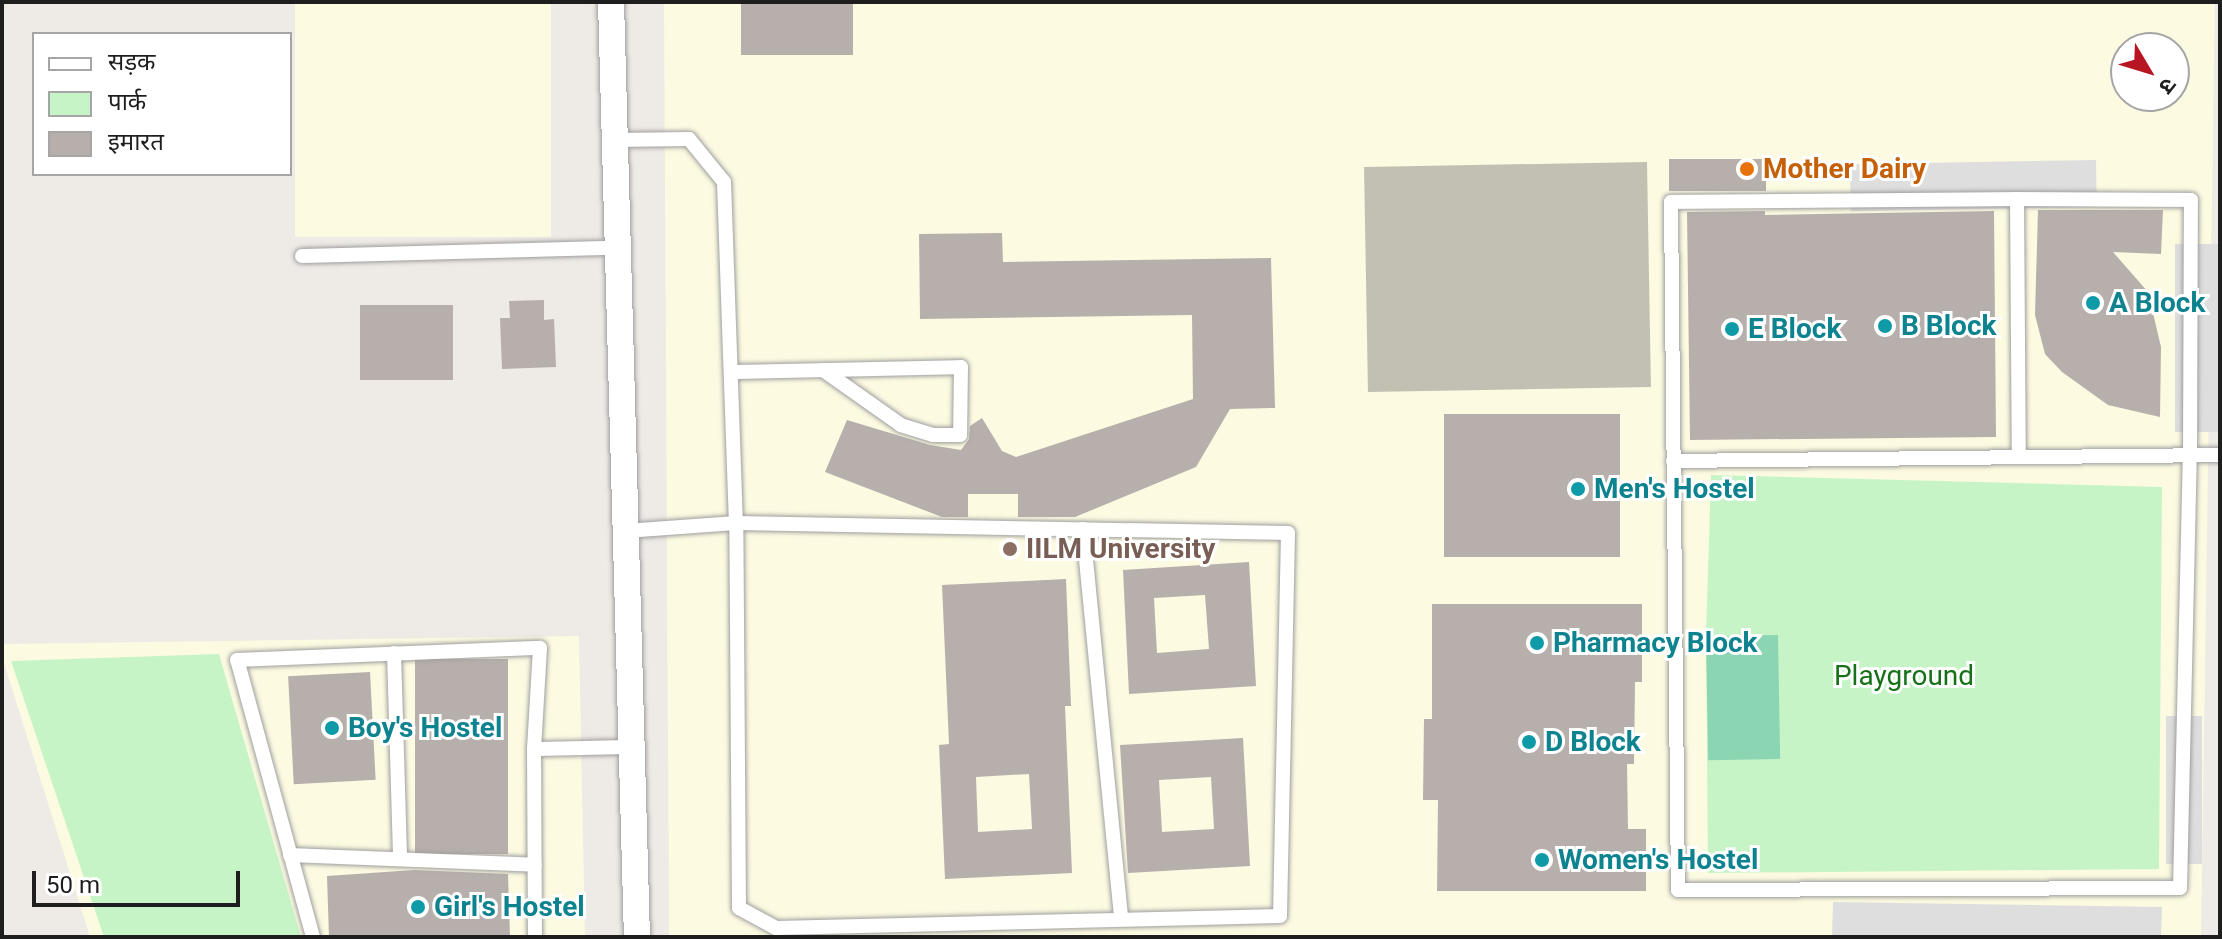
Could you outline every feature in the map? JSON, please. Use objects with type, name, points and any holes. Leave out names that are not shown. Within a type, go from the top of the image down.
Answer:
[{"type":"street","points":[[611,2],[637,937]]},
{"type":"lane","points":[[615,140],[689,139],[724,182],[736,523],[739,908],[776,928],[1280,916],[1288,533],[736,523],[625,531]]},
{"type":"lane","points":[[2017,199],[2019,455]]},
{"type":"lane","points":[[2191,200],[2190,458],[2180,888],[1678,890],[1671,202],[2191,200]]},
{"type":"lane","points":[[302,256],[616,248]]},
{"type":"lane","points":[[731,372],[823,370],[961,367],[960,435],[933,435],[901,425],[823,370]]},
{"type":"lane","points":[[1673,461],[2019,455],[2190,458],[2220,455]]},
{"type":"lane","points":[[1083,529],[1121,918]]},
{"type":"lane","points":[[313,937],[237,660],[540,648],[534,749],[535,937]]},
{"type":"lane","points":[[394,653],[400,859]]},
{"type":"lane","points":[[534,749],[632,747]]},
{"type":"lane","points":[[290,855],[535,865]]},
{"type":"shaded area","points":[[295,2],[551,2],[551,237],[295,237]]},
{"type":"shaded area","points":[[664,2],[2215,2],[2201,937],[669,937]]},
{"type":"shaded area","points":[[2096,160],[2097,207],[1851,211],[1850,164]]},
{"type":"shaded area","points":[[1647,162],[1651,387],[1368,392],[1364,167]]},
{"type":"shaded area","points":[[2175,244],[2220,244],[2220,432],[2175,432]]},
{"type":"shaded area","points":[[579,636],[585,937],[90,937],[2,657],[2,644]]},
{"type":"shaded area","points":[[2166,716],[2202,716],[2202,864],[2166,864]]},
{"type":"shaded area","points":[[1833,902],[2162,907],[2161,937],[1832,937]]},
{"type":"green space","name":"Playground","points":[[1711,475],[2162,487],[2159,869],[1708,873],[1706,636]]},
{"type":"green space","points":[[1778,635],[1780,759],[1708,760],[1706,636]]},
{"type":"green space","points":[[219,654],[301,937],[104,937],[11,661]]},
{"type":"building","points":[[741,2],[853,2],[853,55],[741,55]]},
{"type":"building","points":[[1669,159],[1766,159],[1766,191],[1669,191]]},
{"type":"building","name":"A Block","points":[[2038,210],[2163,210],[2161,254],[2113,252],[2148,292],[2161,347],[2160,417],[2108,405],[2062,372],[2045,354],[2035,315]]},
{"type":"building","name":"B Block","points":[[1765,211],[1765,215],[1994,211],[1996,437],[1690,440],[1687,212]]},
{"type":"building","points":[[1002,233],[1003,262],[1271,258],[1275,408],[1230,409],[1196,467],[1075,517],[1018,517],[1018,494],[968,494],[968,517],[942,517],[825,472],[847,420],[930,445],[961,450],[969,439],[970,426],[982,418],[1002,451],[1016,457],[1193,399],[1192,315],[920,319],[919,234]]},
{"type":"building","points":[[544,300],[544,320],[554,319],[556,367],[502,369],[500,318],[510,318],[509,301]]},
{"type":"building","points":[[360,305],[453,305],[453,380],[360,380]]},
{"type":"building","name":"Men's Hostel","points":[[1444,414],[1620,414],[1620,557],[1444,557]]},
{"type":"building","points":[[1249,562],[1256,686],[1129,694],[1123,570]],"holes":[[[1205,595],[1209,649],[1157,653],[1154,598]]]},
{"type":"building","points":[[1066,579],[1071,706],[1065,706],[1072,873],[945,879],[939,745],[949,744],[942,585]],"holes":[[[1029,774],[1032,829],[978,832],[976,777]]]},
{"type":"building","points":[[1432,604],[1642,604],[1642,682],[1635,682],[1634,764],[1627,764],[1628,829],[1646,829],[1646,891],[1437,891],[1438,800],[1423,800],[1424,719],[1432,719]]},
{"type":"building","points":[[415,659],[508,659],[508,854],[415,854]]},
{"type":"building","name":"Boy's Hostel","points":[[370,672],[376,780],[294,784],[288,676]]},
{"type":"building","points":[[1243,738],[1250,866],[1128,873],[1120,745]],"holes":[[[1211,777],[1214,829],[1162,832],[1159,780]]]},
{"type":"building","name":"Girl's Hostel","points":[[414,870],[508,874],[510,937],[329,937],[327,876]]},
{"type":"place","name":"Mother Dairy","points":[[1747,169]]},
{"type":"place","name":"A Block","points":[[2093,303]]},
{"type":"place","name":"B Block","points":[[1885,326]]},
{"type":"place","name":"E Block","points":[[1732,329]]},
{"type":"place","name":"Men's Hostel","points":[[1578,489]]},
{"type":"place","name":"IILM University","points":[[1010,549]]},
{"type":"place","name":"Pharmacy Block","points":[[1537,643]]},
{"type":"place","name":"Boy's Hostel","points":[[332,728]]},
{"type":"place","name":"D Block","points":[[1529,742]]},
{"type":"place","name":"Women's Hostel","points":[[1542,860]]},
{"type":"place","name":"Girl's Hostel","points":[[418,907]]}]
